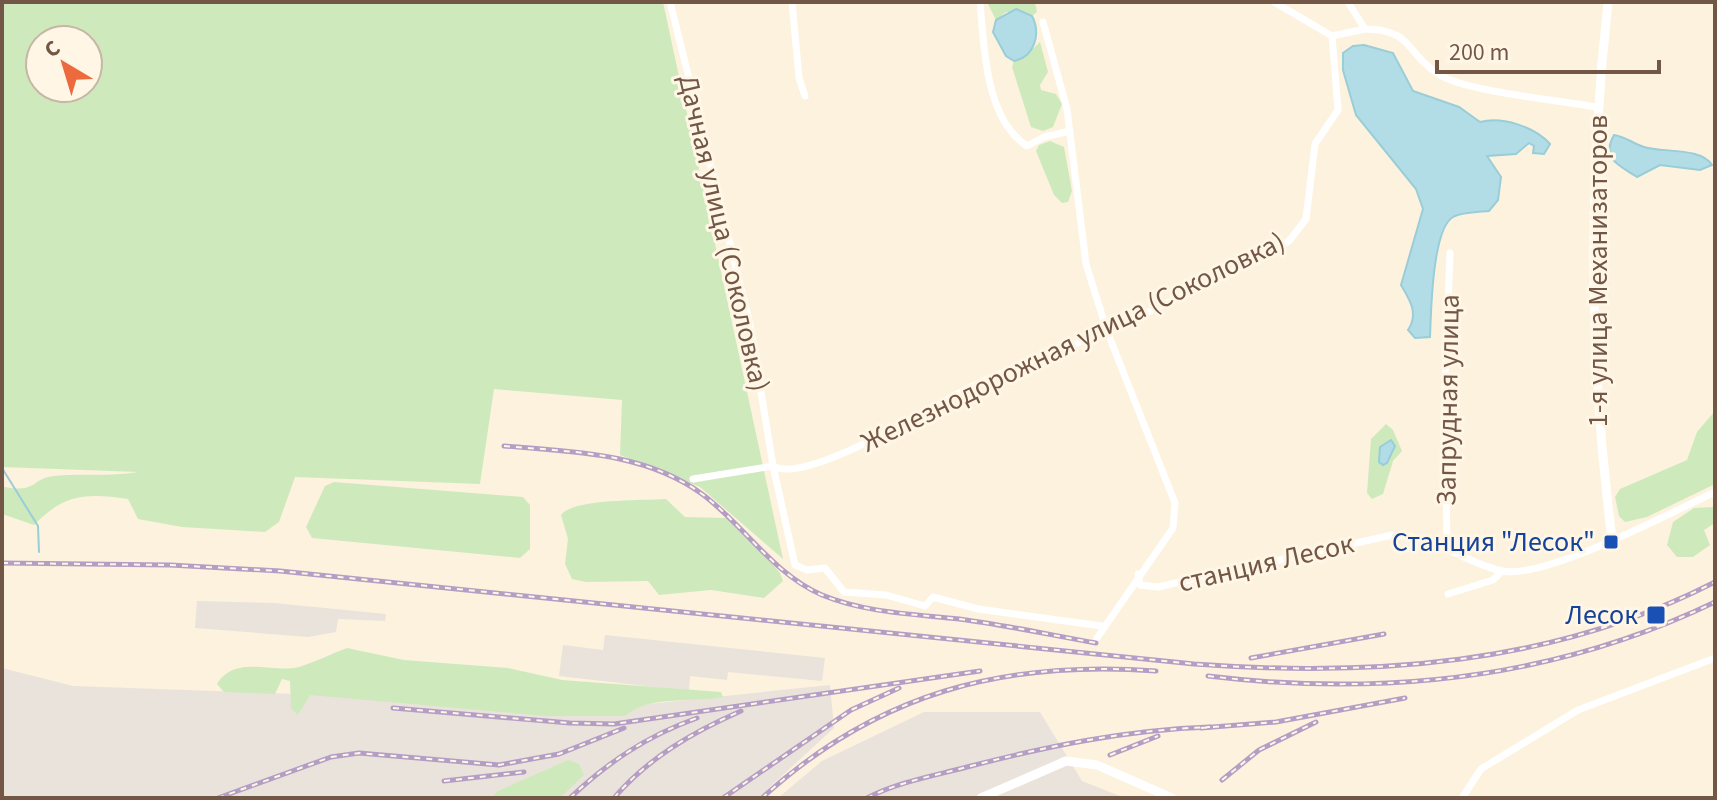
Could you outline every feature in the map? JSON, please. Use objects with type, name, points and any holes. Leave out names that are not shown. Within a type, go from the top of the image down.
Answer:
[{"type":"street","name":"Дачная улица (Соколовка)","points":[[670,2],[750,324],[773,466],[795,565],[807,570],[825,568],[844,592],[886,595],[925,606],[933,597],[978,609],[1102,626]]},
{"type":"street","points":[[792,2],[799,78],[805,96]]},
{"type":"street","points":[[980,2],[994,93],[1008,129],[1027,146],[1044,137],[1070,131]]},
{"type":"street","points":[[1274,2],[1332,36],[1365,29],[1390,30],[1400,35],[1425,64],[1457,82],[1596,107]]},
{"type":"street","points":[[1348,2],[1365,29]]},
{"type":"street","name":"1-я улица Механизаторов","points":[[1608,2],[1596,107],[1593,191],[1598,429],[1612,539]]},
{"type":"street","points":[[1043,22],[1070,131],[1086,264],[1107,331],[1175,503],[1173,528],[1102,626],[1097,638]]},
{"type":"street","name":"Железнодорожная улица (Соколовка)","points":[[693,479],[773,466],[778,469],[799,468],[827,460],[973,385],[1107,331],[1275,249],[1298,234],[1306,219],[1315,144],[1338,110],[1332,36]]},
{"type":"street","name":"Запрудная улица","points":[[1447,548],[1445,382],[1450,253]]},
{"type":"street","points":[[1448,594],[1493,580],[1502,571],[1524,572],[1612,539],[1715,492]]},
{"type":"street","name":"станция Лесок","points":[[1138,574],[1140,585],[1158,587],[1392,535],[1417,535],[1502,571]]},
{"type":"street","points":[[1462,798],[1481,769],[1578,710],[1715,658]]},
{"type":"street","points":[[981,798],[1066,761],[1097,765],[1172,798]]},
{"type":"shaded area","points":[[197,601],[274,603],[386,614],[385,621],[338,619],[336,632],[308,637],[195,628]]},
{"type":"shaded area","points":[[605,635],[825,658],[822,681],[728,672],[727,680],[690,676],[689,691],[559,676],[563,645],[603,650]]},
{"type":"shaded area","points":[[2,668],[73,686],[629,706],[830,685],[834,728],[758,798],[2,798]]},
{"type":"shaded area","points":[[924,712],[1040,712],[1082,781],[1125,798],[778,798],[822,761]]},
{"type":"green space","points":[[2,2],[663,2],[783,559],[700,487],[620,455],[622,400],[494,389],[480,484],[295,477],[279,522],[265,532],[182,527],[138,519],[128,499],[99,496],[66,502],[34,525],[2,514],[2,488],[5,487],[29,487],[54,476],[138,472],[2,467]]},
{"type":"green space","points":[[987,2],[1035,2],[1037,12],[1032,16],[1026,12],[1006,12],[996,20]]},
{"type":"green space","points":[[1040,42],[1048,72],[1040,85],[1041,90],[1056,94],[1062,104],[1053,127],[1043,131],[1031,127],[1012,67],[1014,61],[1022,59]]},
{"type":"green space","points":[[1050,141],[1064,147],[1072,191],[1068,202],[1062,203],[1054,195],[1036,151],[1039,145]]},
{"type":"green space","points":[[1715,411],[1715,484],[1647,517],[1625,522],[1619,516],[1615,497],[1620,489],[1687,460],[1697,432]]},
{"type":"green space","points":[[1386,424],[1393,430],[1402,451],[1393,461],[1383,494],[1372,499],[1367,493],[1371,439]]},
{"type":"green space","points":[[334,482],[523,497],[530,505],[530,549],[520,558],[312,538],[306,527],[325,486]]},
{"type":"green space","points":[[666,499],[685,517],[726,518],[742,529],[780,573],[783,581],[764,598],[711,590],[659,595],[648,581],[586,582],[572,579],[565,564],[568,539],[561,515],[593,503]]},
{"type":"green space","points":[[1714,507],[1715,523],[1704,530],[1710,545],[1693,557],[1677,557],[1667,545],[1673,522],[1694,508]]},
{"type":"green space","points":[[347,648],[404,660],[508,668],[562,680],[721,692],[723,697],[658,702],[635,709],[625,716],[546,716],[310,695],[298,715],[291,708],[290,681],[282,679],[275,694],[224,692],[217,684],[225,675],[244,667],[289,669]]},
{"type":"green space","points":[[568,760],[579,764],[584,775],[560,798],[491,798],[498,791]]},
{"type":"water","points":[[1016,9],[1032,16],[1036,37],[1027,55],[1014,61],[1006,56],[993,32],[996,20]]},
{"type":"water","points":[[1364,45],[1393,53],[1413,91],[1459,107],[1480,122],[1508,122],[1527,128],[1550,144],[1544,154],[1533,153],[1534,146],[1529,143],[1516,154],[1487,156],[1501,177],[1498,200],[1489,211],[1457,215],[1446,225],[1434,273],[1430,337],[1415,338],[1408,330],[1413,313],[1401,285],[1423,209],[1416,189],[1356,115],[1343,70],[1343,53],[1353,46]]},
{"type":"water","points":[[1614,135],[1652,149],[1699,155],[1712,165],[1700,170],[1660,165],[1637,177],[1611,156],[1610,144]]},
{"type":"water","points":[[1391,440],[1395,446],[1383,465],[1379,462],[1380,447]]},
{"type":"waterway","points":[[2,468],[38,526],[39,552]]},
{"type":"railway","points":[[504,446],[607,456],[680,480],[717,506],[788,575],[804,586],[839,601],[873,609],[976,621],[1096,643]]},
{"type":"railway","points":[[2,563],[170,565],[280,571],[1194,664],[1261,668],[1395,666],[1526,648],[1590,632],[1653,610],[1715,582]]},
{"type":"railway","points":[[1208,676],[1339,684],[1467,676],[1530,665],[1593,649],[1715,602]]},
{"type":"railway","points":[[1251,658],[1384,634]]},
{"type":"railway","points":[[393,708],[614,724],[980,671]]},
{"type":"railway","points":[[762,798],[806,762],[851,732],[897,709],[945,691],[1046,671],[1156,671]]},
{"type":"railway","points":[[723,798],[851,710],[899,688]]},
{"type":"railway","points":[[1201,728],[1276,722],[1405,698]]},
{"type":"railway","points":[[614,798],[641,770],[672,747],[741,711]]},
{"type":"railway","points":[[570,798],[629,751],[697,718]]},
{"type":"railway","points":[[1222,780],[1259,750],[1316,722]]},
{"type":"railway","points":[[867,798],[916,780],[1057,746],[1118,735],[1210,727]]},
{"type":"railway","points":[[218,798],[331,757],[359,753],[499,765],[559,754],[624,728]]},
{"type":"railway","points":[[1110,755],[1158,736]]},
{"type":"railway","points":[[444,781],[524,772]]},
{"type":"place","name":"Станция \"Лесок\"","points":[[1611,542]]},
{"type":"place","name":"Лесок","points":[[1656,615]]}]
